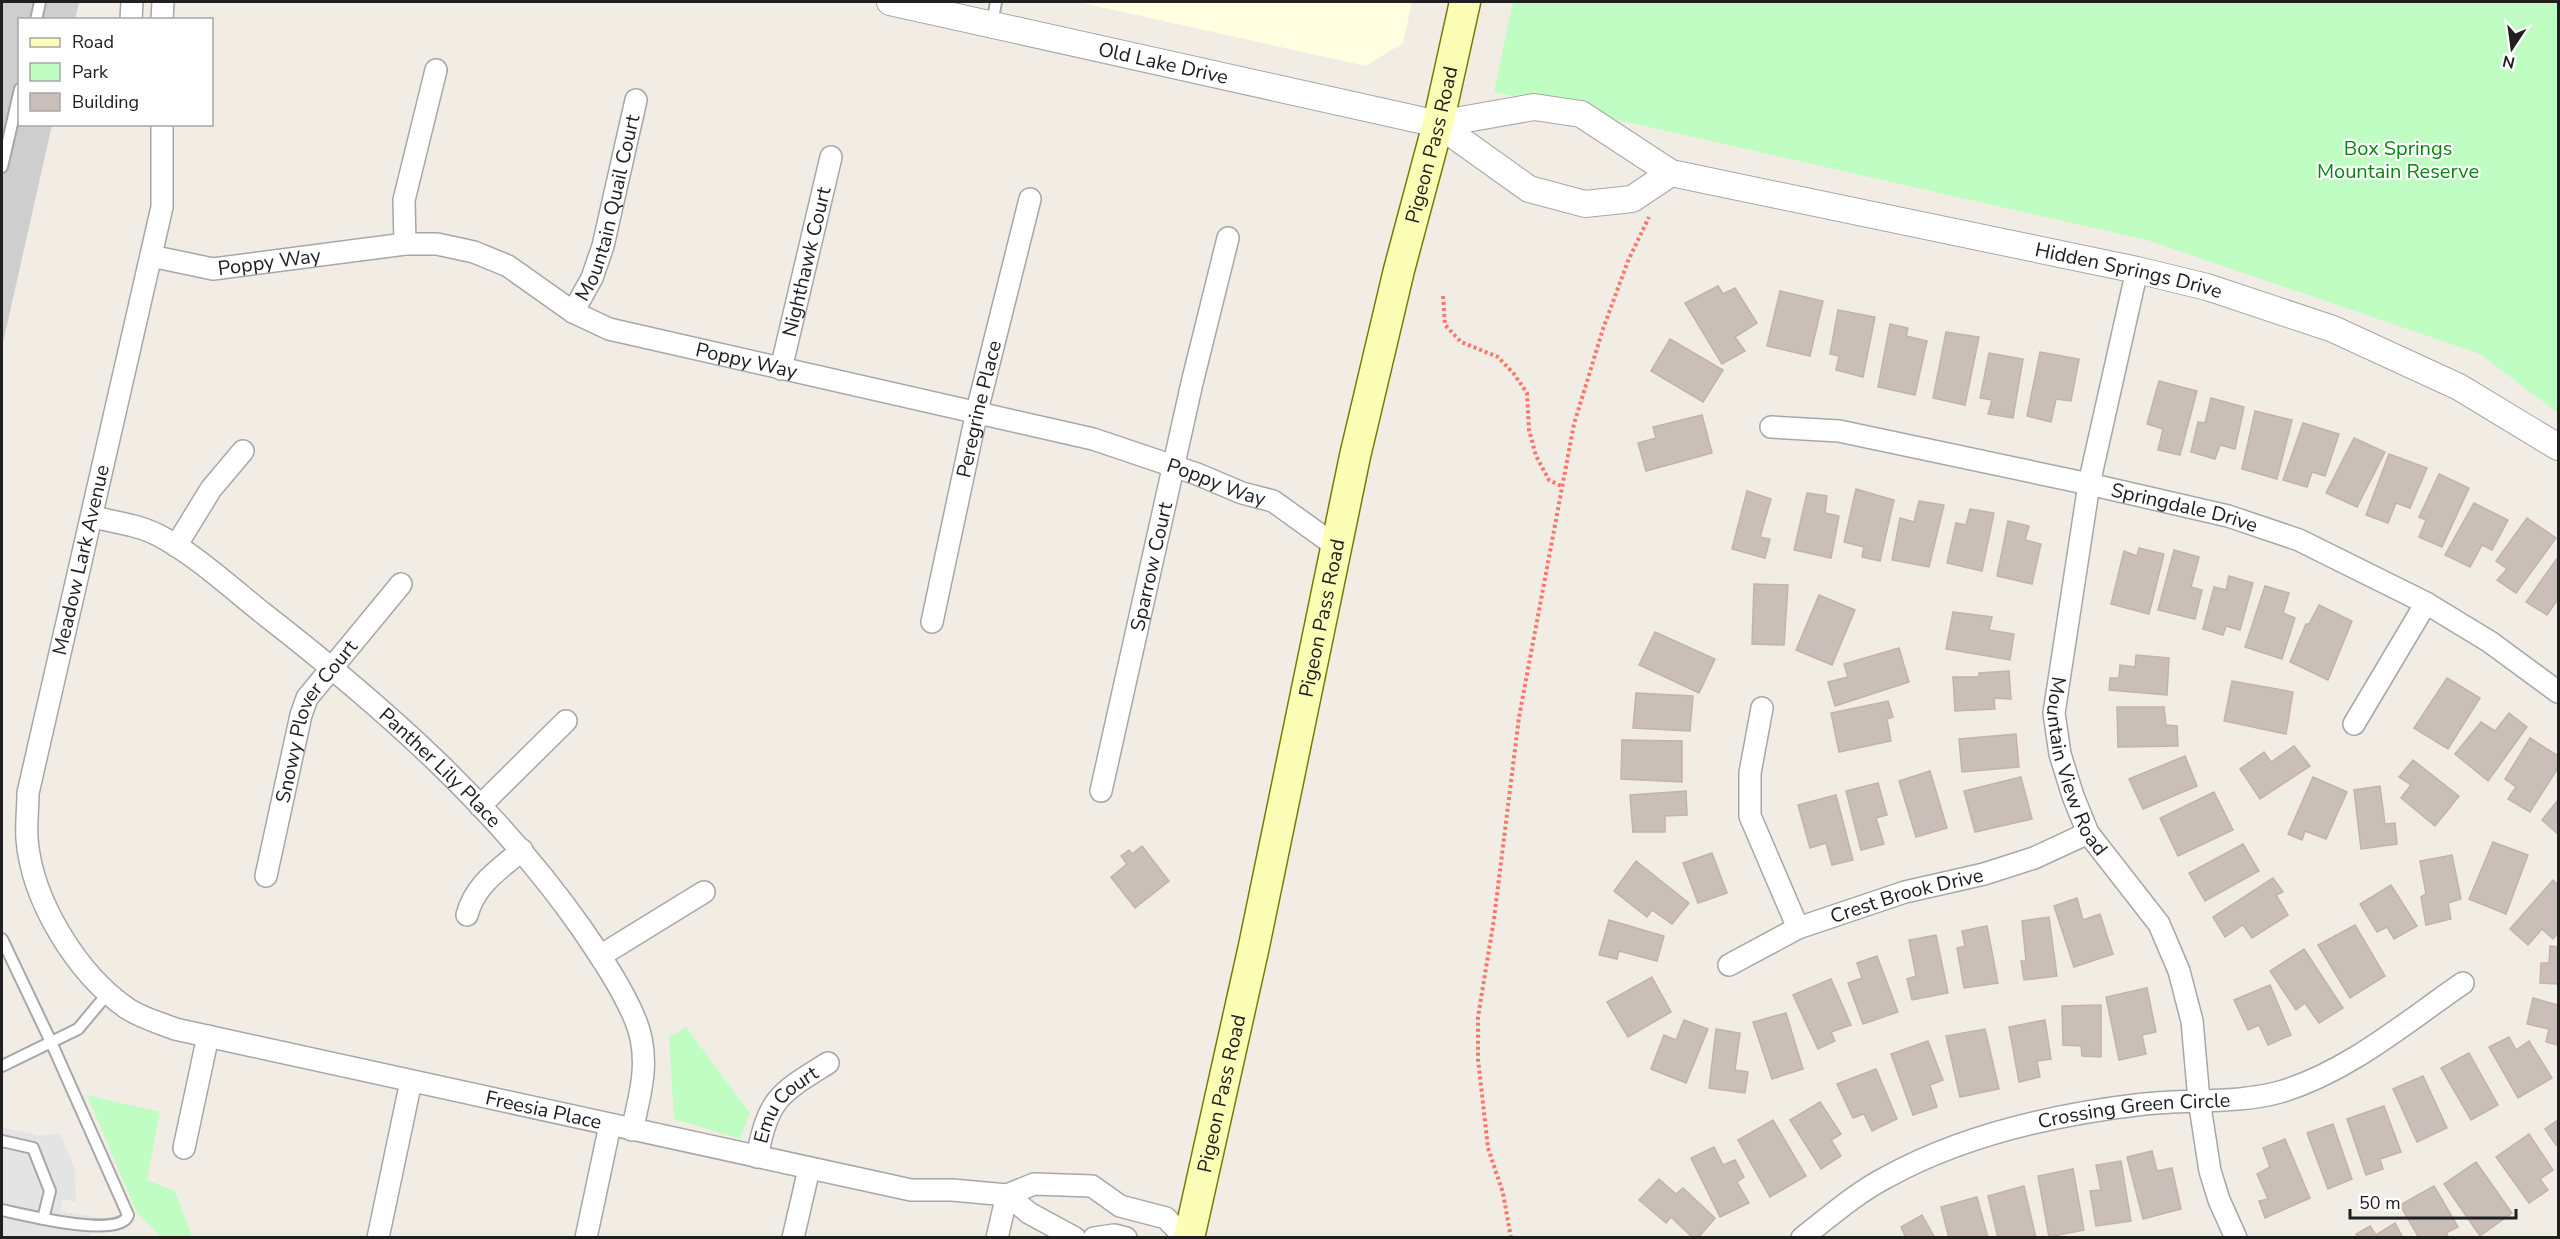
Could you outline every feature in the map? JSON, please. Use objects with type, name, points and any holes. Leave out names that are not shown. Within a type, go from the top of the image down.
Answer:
[{"type":"main road","name":"Pigeon Pass Road","points":[[1187,1238],[1254,946],[1355,456],[1396,280],[1438,124],[1465,2]]},
{"type":"street","points":[[131,18],[132,2]]},
{"type":"street","points":[[162,18],[163,2]]},
{"type":"street","name":"Old Lake Drive","points":[[890,2],[994,13],[1438,124]]},
{"type":"street","points":[[405,244],[404,200],[435,70]]},
{"type":"street","name":"Mountain Quail Court","points":[[573,312],[592,278],[603,246],[636,100]]},
{"type":"street","name":"Hidden Springs Drive","points":[[1438,124],[1533,107],[1581,114],[1671,173],[2137,270],[2207,287],[2333,329],[2460,387],[2559,447]]},
{"type":"street","points":[[1438,124],[1529,189],[1585,204],[1632,199],[1671,173]]},
{"type":"street","name":"Meadow Lark Avenue","points":[[103,986],[64,942],[40,893],[27,840],[28,793],[74,586],[93,517],[162,207],[162,126]]},
{"type":"street","name":"Nighthawk Court","points":[[781,369],[831,157]]},
{"type":"street","name":"Peregrine Place","points":[[932,622],[977,411],[1030,199]]},
{"type":"street","name":"Sparrow Court","points":[[1101,791],[1228,238]]},
{"type":"street","name":"Poppy Way","points":[[151,256],[213,269],[405,244],[437,244],[474,252],[508,266],[573,312],[618,332],[977,411],[1093,439],[1220,482],[1242,493],[1273,501],[1336,547]]},
{"type":"street","name":"Mountain View Road","points":[[2137,270],[2088,484],[2054,713],[2060,754],[2088,833],[2140,896],[2170,946],[2189,1003],[2199,1100],[2210,1171],[2219,1200],[2236,1238]]},
{"type":"street","name":"Springdale Drive","points":[[1771,427],[1839,431],[2228,516],[2299,540],[2426,603],[2490,642],[2559,692]]},
{"type":"street","points":[[176,546],[212,489],[243,451]]},
{"type":"street","name":"Panther Lily Place","points":[[93,517],[142,528],[176,546],[331,666],[480,806],[522,850],[600,956],[635,1019],[644,1053],[644,1078],[632,1130]]},
{"type":"street","name":"Snowy Plover Court","points":[[266,876],[301,715],[308,698],[331,666],[400,584]]},
{"type":"street","points":[[2354,724],[2426,603]]},
{"type":"street","points":[[1762,708],[1749,773],[1750,816],[1798,928]]},
{"type":"street","points":[[480,806],[566,721]]},
{"type":"street","name":"Crest Brook Drive","points":[[1729,965],[1798,928],[1905,892],[1984,874],[2034,858],[2088,833]]},
{"type":"street","points":[[467,915],[471,899],[481,884],[522,850]]},
{"type":"street","points":[[600,956],[704,892]]},
{"type":"street","name":"Crossing Green Circle","points":[[1802,1238],[1885,1177],[1966,1141],[2094,1112],[2144,1104],[2244,1098],[2278,1092],[2304,1083],[2358,1054],[2463,983]]},
{"type":"street","name":"Freesia Place","points":[[103,986],[129,1009],[175,1029],[912,1190],[952,1190],[1007,1195]]},
{"type":"street","points":[[184,1148],[208,1036]]},
{"type":"street","name":"Emu Court","points":[[757,1157],[770,1108],[783,1092],[828,1063]]},
{"type":"street","points":[[378,1238],[411,1081]]},
{"type":"street","points":[[586,1238],[610,1125]]},
{"type":"street","points":[[793,1238],[809,1169]]},
{"type":"street","points":[[1007,1195],[1034,1184],[1092,1185],[1120,1206],[1166,1218],[1187,1238]]},
{"type":"street","points":[[998,1238],[1007,1195]]},
{"type":"street","points":[[1007,1195],[1029,1213],[1074,1238]]},
{"type":"street","points":[[1094,1238],[1114,1235],[1126,1238]]},
{"type":"lane","points":[[36,18],[40,2]]},
{"type":"lane","points":[[2,167],[18,97]]},
{"type":"lane","points":[[2,939],[128,1215],[126,1222],[119,1228],[93,1230],[2,1210]]},
{"type":"lane","points":[[2,1066],[78,1029],[103,986]]},
{"type":"lane","points":[[2,1141],[33,1148],[50,1191],[43,1219]]},
{"type":"path","points":[[1511,1238],[1503,1193],[1488,1148],[1478,1059],[1478,1017],[1494,919],[1519,717],[1574,424],[1603,329],[1628,261],[1650,214]]},
{"type":"path","points":[[1443,296],[1445,325],[1461,342],[1498,357],[1527,393],[1529,430],[1536,456],[1549,480],[1563,487]]},
{"type":"shaded area","points":[[2,2],[79,2],[75,18],[18,18],[18,126],[52,126],[2,347]]},
{"type":"shaded area","points":[[1078,2],[1412,2],[1403,43],[1366,66]]},
{"type":"shaded area","points":[[2,1127],[40,1136],[60,1133],[75,1169],[76,1202],[63,1199],[60,1211],[96,1217],[89,1237],[2,1237]]},
{"type":"green space","name":"Box Springs Mountain Reserve","points":[[1513,2],[2558,2],[2558,413],[2480,354],[2147,240],[1494,92]]},
{"type":"green space","points":[[686,1027],[750,1113],[740,1139],[674,1119],[669,1037]]},
{"type":"green space","points":[[87,1095],[160,1112],[147,1180],[175,1191],[192,1237],[161,1237],[136,1211]]},
{"type":"building","points":[[1718,286],[1723,294],[1735,288],[1757,323],[1735,337],[1745,351],[1722,364],[1685,303]]},
{"type":"building","points":[[1780,291],[1823,301],[1810,356],[1767,346]]},
{"type":"building","points":[[1838,310],[1875,317],[1863,377],[1836,370],[1839,356],[1830,354]]},
{"type":"building","points":[[1890,324],[1908,328],[1906,336],[1927,341],[1915,395],[1878,387]]},
{"type":"building","points":[[1946,332],[1979,337],[1965,405],[1933,398]]},
{"type":"building","points":[[1670,339],[1723,370],[1703,402],[1651,371]]},
{"type":"building","points":[[2040,352],[2079,359],[2071,401],[2056,399],[2051,422],[2027,416]]},
{"type":"building","points":[[1989,353],[2023,359],[2013,418],[1988,414],[1992,400],[1980,398]]},
{"type":"building","points":[[2159,381],[2197,391],[2180,455],[2158,450],[2163,429],[2147,424]]},
{"type":"building","points":[[2211,398],[2244,407],[2235,449],[2220,445],[2215,459],[2191,452],[2198,422],[2205,423]]},
{"type":"building","points":[[2255,411],[2292,420],[2277,479],[2242,469]]},
{"type":"building","points":[[1702,415],[1712,453],[1646,471],[1638,443],[1656,438],[1653,427]]},
{"type":"building","points":[[2303,423],[2339,434],[2325,476],[2312,472],[2307,487],[2283,480]]},
{"type":"building","points":[[2354,438],[2385,452],[2357,507],[2326,493]]},
{"type":"building","points":[[2389,454],[2427,468],[2410,508],[2396,503],[2388,523],[2366,515]]},
{"type":"building","points":[[2439,474],[2469,488],[2442,547],[2419,537],[2426,520],[2419,517]]},
{"type":"building","points":[[1856,489],[1894,500],[1880,561],[1862,557],[1864,547],[1844,542]]},
{"type":"building","points":[[1747,491],[1771,499],[1760,537],[1770,539],[1765,558],[1732,549]]},
{"type":"building","points":[[1807,493],[1827,496],[1825,513],[1839,516],[1831,558],[1794,550]]},
{"type":"building","points":[[1919,501],[1944,505],[1929,567],[1892,560],[1900,518],[1914,522]]},
{"type":"building","points":[[2474,503],[2508,520],[2492,550],[2482,545],[2470,567],[2445,555]]},
{"type":"building","points":[[1970,509],[1994,513],[1982,571],[1947,563],[1956,523],[1966,525]]},
{"type":"building","points":[[2527,518],[2556,538],[2516,593],[2497,580],[2507,569],[2496,561]]},
{"type":"building","points":[[2008,521],[2029,526],[2025,540],[2041,544],[2032,584],[1997,576]]},
{"type":"building","points":[[2139,548],[2164,554],[2149,614],[2111,604],[2124,551],[2137,556]]},
{"type":"building","points":[[2174,550],[2199,557],[2191,587],[2202,590],[2195,619],[2158,610]]},
{"type":"building","points":[[2558,557],[2558,599],[2547,615],[2526,602]]},
{"type":"building","points":[[2229,576],[2253,583],[2240,630],[2226,626],[2223,635],[2203,629],[2214,587],[2226,590]]},
{"type":"building","points":[[1754,584],[1788,585],[1784,645],[1752,644]]},
{"type":"building","points":[[2265,586],[2289,593],[2283,613],[2295,618],[2282,659],[2245,647]]},
{"type":"building","points":[[1819,595],[1855,610],[1832,665],[1796,650]]},
{"type":"building","points":[[2319,605],[2352,621],[2328,680],[2290,662],[2306,624],[2309,624]]},
{"type":"building","points":[[1953,612],[1992,617],[1989,630],[2014,634],[2010,660],[1946,649]]},
{"type":"building","points":[[1655,632],[1715,659],[1699,693],[1639,665]]},
{"type":"building","points":[[1899,648],[1909,682],[1835,706],[1828,682],[1848,677],[1844,664]]},
{"type":"building","points":[[2136,655],[2169,658],[2167,695],[2109,690],[2110,678],[2119,678],[2120,665],[2135,667]]},
{"type":"building","points":[[2009,671],[2011,699],[1994,698],[1995,709],[1955,711],[1953,677],[1979,677],[1979,673]]},
{"type":"building","points":[[2447,678],[2480,698],[2448,749],[2414,728]]},
{"type":"building","points":[[2232,681],[2293,692],[2286,734],[2224,721]]},
{"type":"building","points":[[1636,693],[1693,696],[1690,731],[1633,728]]},
{"type":"building","points":[[1888,701],[1893,717],[1887,719],[1891,741],[1839,752],[1831,713]]},
{"type":"building","points":[[2117,707],[2164,707],[2166,725],[2177,726],[2178,746],[2118,747]]},
{"type":"building","points":[[2509,713],[2527,727],[2488,781],[2455,754],[2481,722],[2495,731]]},
{"type":"building","points":[[2016,734],[2019,767],[1962,772],[1959,739]]},
{"type":"building","points":[[2530,738],[2558,756],[2558,768],[2530,812],[2508,799],[2516,787],[2505,779]]},
{"type":"building","points":[[1622,740],[1682,741],[1682,782],[1621,779]]},
{"type":"building","points":[[2294,746],[2310,766],[2260,799],[2240,769],[2264,752],[2271,762]]},
{"type":"building","points":[[2185,756],[2197,786],[2143,809],[2129,779]]},
{"type":"building","points":[[2413,760],[2459,796],[2435,826],[2401,798],[2411,785],[2399,777]]},
{"type":"building","points":[[1930,771],[1947,828],[1916,837],[1899,781]]},
{"type":"building","points":[[2021,777],[2032,819],[1975,832],[1964,791]]},
{"type":"building","points":[[2313,777],[2347,792],[2326,839],[2305,831],[2302,840],[2288,834]]},
{"type":"building","points":[[1878,783],[1887,815],[1876,818],[1884,844],[1861,850],[1846,791]]},
{"type":"building","points":[[2380,786],[2385,824],[2395,823],[2397,844],[2361,849],[2354,790]]},
{"type":"building","points":[[1686,791],[1687,815],[1665,816],[1665,832],[1633,832],[1630,795]]},
{"type":"building","points":[[2214,792],[2233,830],[2178,856],[2160,818]]},
{"type":"building","points":[[1836,795],[1853,860],[1832,865],[1826,843],[1810,848],[1798,805]]},
{"type":"building","points":[[2558,800],[2558,834],[2542,820]]},
{"type":"building","points":[[2493,842],[2528,855],[2506,914],[2469,899]]},
{"type":"building","points":[[2243,844],[2259,871],[2205,901],[2189,873]]},
{"type":"building","points":[[1142,846],[1169,881],[1135,908],[1111,877],[1127,864],[1121,856],[1129,850],[1132,854]]},
{"type":"building","points":[[1712,853],[1727,893],[1698,903],[1683,863]]},
{"type":"building","points":[[2452,855],[2461,899],[2448,903],[2451,919],[2426,925],[2421,897],[2426,894],[2420,861]]},
{"type":"building","points":[[1636,861],[1689,903],[1672,924],[1652,910],[1647,917],[1614,891]]},
{"type":"building","points":[[2273,878],[2283,892],[2276,895],[2288,915],[2252,938],[2243,925],[2225,937],[2213,917]]},
{"type":"building","points":[[2553,880],[2558,885],[2558,933],[2553,939],[2542,929],[2528,945],[2510,929]]},
{"type":"building","points":[[2391,885],[2417,926],[2394,939],[2387,927],[2377,932],[2360,904]]},
{"type":"building","points":[[2077,898],[2083,920],[2100,914],[2113,954],[2074,967],[2054,906]]},
{"type":"building","points":[[2049,917],[2057,976],[2024,980],[2021,961],[2026,961],[2022,921]]},
{"type":"building","points":[[1609,920],[1664,936],[1657,961],[1619,951],[1617,959],[1599,955]]},
{"type":"building","points":[[2355,925],[2385,976],[2350,998],[2318,945]]},
{"type":"building","points":[[1987,926],[1998,983],[1964,988],[1957,948],[1965,946],[1962,931]]},
{"type":"building","points":[[1936,935],[1948,993],[1912,1000],[1907,979],[1916,976],[1909,940]]},
{"type":"building","points":[[2550,946],[2558,947],[2558,984],[2540,983],[2541,963],[2549,963]]},
{"type":"building","points":[[2304,949],[2343,1008],[2319,1023],[2305,1003],[2296,1010],[2270,971]]},
{"type":"building","points":[[1877,956],[1898,1012],[1863,1024],[1848,983],[1862,978],[1857,963]]},
{"type":"building","points":[[1652,977],[1671,1012],[1628,1037],[1607,1002]]},
{"type":"building","points":[[1831,979],[1851,1025],[1831,1032],[1835,1041],[1818,1049],[1793,995]]},
{"type":"building","points":[[2270,985],[2291,1035],[2268,1045],[2259,1025],[2248,1030],[2234,1000]]},
{"type":"building","points":[[2147,988],[2156,1032],[2142,1035],[2146,1054],[2119,1060],[2106,997]]},
{"type":"building","points":[[2533,998],[2558,1005],[2558,1045],[2546,1042],[2549,1029],[2527,1024]]},
{"type":"building","points":[[2101,1005],[2101,1057],[2082,1056],[2081,1046],[2063,1045],[2062,1006]]},
{"type":"building","points":[[1786,1013],[1803,1069],[1772,1079],[1753,1022]]},
{"type":"building","points":[[1684,1020],[1708,1029],[1686,1083],[1651,1069],[1664,1035],[1676,1040]]},
{"type":"building","points":[[2045,1020],[2051,1059],[2037,1061],[2040,1077],[2019,1082],[2009,1027]]},
{"type":"building","points":[[1716,1029],[1740,1033],[1735,1070],[1748,1072],[1745,1093],[1709,1088]]},
{"type":"building","points":[[1985,1029],[1999,1089],[1960,1097],[1946,1036]]},
{"type":"building","points":[[2509,1037],[2516,1050],[2529,1041],[2552,1078],[2518,1098],[2489,1047]]},
{"type":"building","points":[[1928,1041],[1943,1080],[1930,1085],[1937,1107],[1913,1115],[1891,1054]]},
{"type":"building","points":[[2469,1053],[2498,1105],[2471,1120],[2441,1068]]},
{"type":"building","points":[[1876,1069],[1897,1119],[1872,1131],[1864,1114],[1853,1118],[1837,1084]]},
{"type":"building","points":[[2423,1076],[2447,1128],[2417,1142],[2393,1089]]},
{"type":"building","points":[[1820,1102],[1841,1134],[1831,1140],[1841,1156],[1821,1169],[1790,1120]]},
{"type":"building","points":[[2384,1106],[2401,1152],[2380,1159],[2383,1169],[2366,1175],[2347,1119]]},
{"type":"building","points":[[1773,1120],[1806,1176],[1770,1197],[1738,1140]]},
{"type":"building","points":[[2558,1120],[2558,1144],[2556,1145],[2545,1129]]},
{"type":"building","points":[[2333,1124],[2352,1179],[2328,1189],[2307,1133]]},
{"type":"building","points":[[2529,1134],[2553,1170],[2540,1179],[2548,1190],[2529,1203],[2496,1157]]},
{"type":"building","points":[[2285,1139],[2310,1198],[2265,1218],[2259,1201],[2268,1199],[2257,1174],[2270,1167],[2263,1148]]},
{"type":"building","points":[[1714,1147],[1723,1165],[1735,1160],[1744,1177],[1737,1182],[1749,1203],[1720,1217],[1691,1158]]},
{"type":"building","points":[[2152,1151],[2157,1171],[2172,1168],[2181,1209],[2143,1219],[2127,1157]]},
{"type":"building","points":[[2121,1161],[2131,1221],[2096,1226],[2090,1191],[2101,1190],[2096,1165]]},
{"type":"building","points":[[2476,1162],[2512,1213],[2480,1236],[2444,1184]]},
{"type":"building","points":[[2073,1169],[2084,1230],[2049,1237],[2038,1176]]},
{"type":"building","points":[[1659,1179],[1676,1194],[1683,1188],[1715,1218],[1698,1238],[1693,1238],[1671,1217],[1666,1223],[1639,1200]]},
{"type":"building","points":[[2024,1186],[2036,1238],[1998,1238],[1988,1196]]},
{"type":"building","points":[[2434,1186],[2458,1227],[2446,1233],[2449,1238],[2419,1238],[2400,1205]]},
{"type":"building","points":[[1977,1197],[1988,1238],[1949,1238],[1941,1207]]},
{"type":"building","points":[[1922,1215],[1935,1238],[1906,1238],[1901,1227]]},
{"type":"building","points":[[2395,1223],[2403,1238],[2358,1238],[2356,1234],[2370,1226],[2376,1235]]}]
